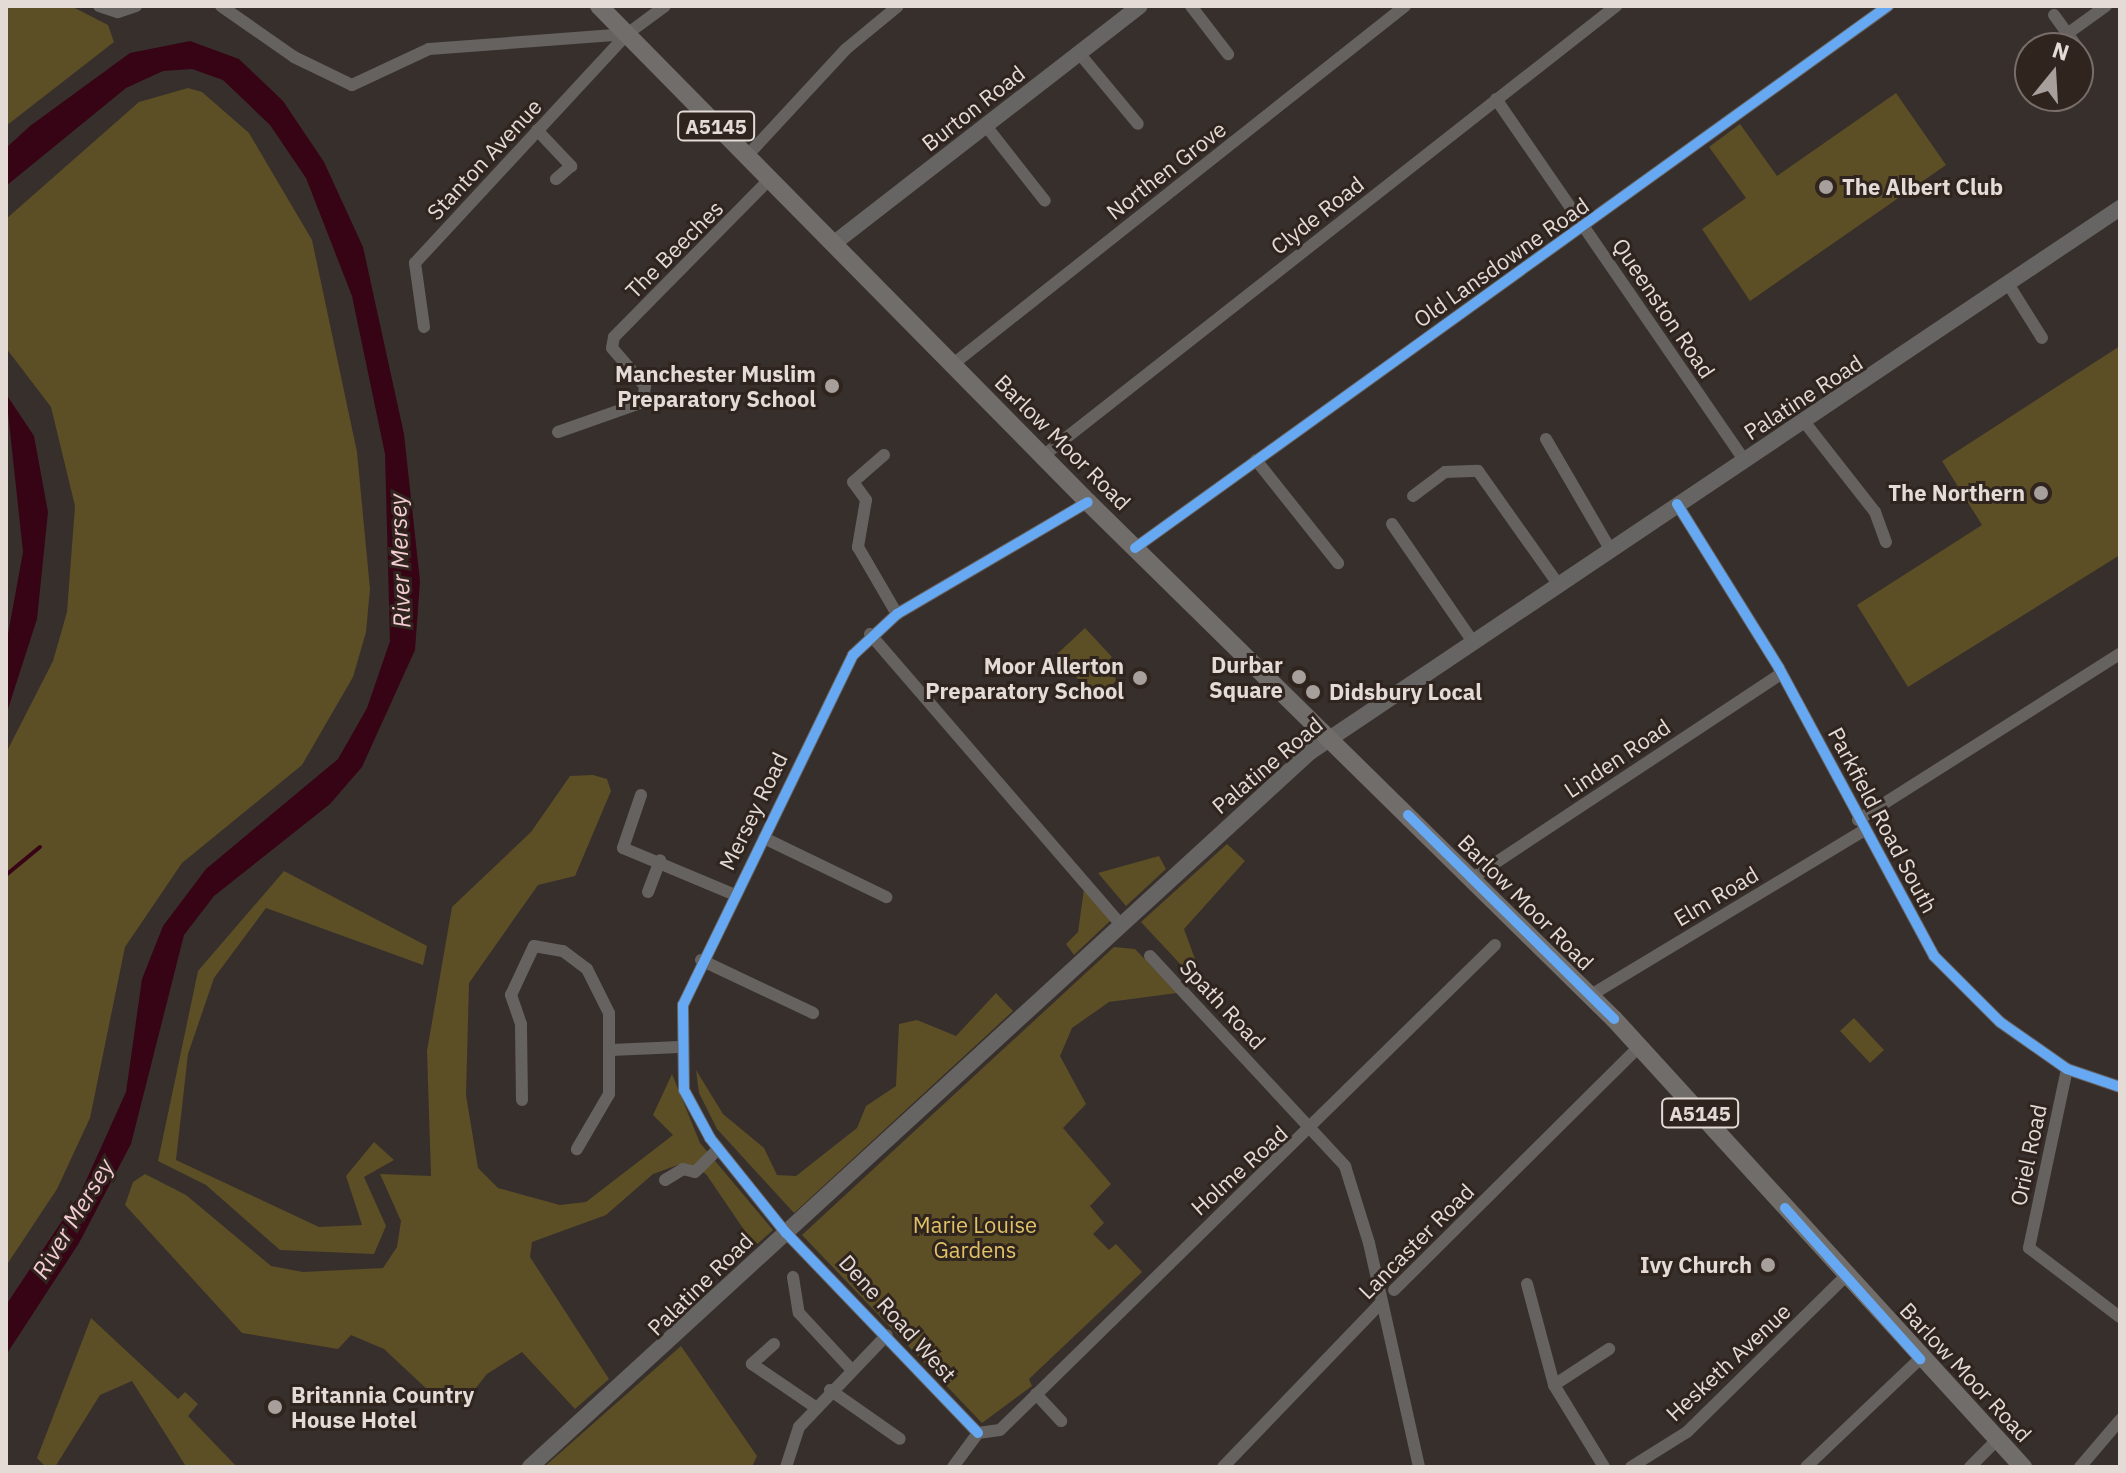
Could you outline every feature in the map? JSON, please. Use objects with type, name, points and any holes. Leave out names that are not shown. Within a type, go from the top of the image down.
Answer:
[{"type":"main road","name":"Barlow Moor Road","points":[[599,6],[1088,502],[1591,995],[1920,1359],[2023,1467]]},
{"type":"main road","name":"Burton Road","points":[[833,244],[1133,8]]},
{"type":"main road","name":"Palatine Road","points":[[530,1467],[1121,925],[1330,740],[1677,504],[1806,424],[2007,282],[2120,208]]},
{"type":"street","points":[[99,6],[118,12],[136,6]]},
{"type":"street","points":[[221,6],[294,57],[352,85],[429,49],[627,34]]},
{"type":"street","name":"Stanton Avenue","points":[[424,327],[415,263],[627,34],[665,6]]},
{"type":"street","points":[[746,157],[846,49],[898,6]]},
{"type":"street","points":[[1191,6],[1228,54]]},
{"type":"street","name":"Northen Grove","points":[[952,365],[1405,6]]},
{"type":"street","name":"Clyde Road","points":[[1043,456],[1616,6]]},
{"type":"street","name":"Old Lansdowne Road","points":[[1135,548],[1888,6]]},
{"type":"street","points":[[2070,32],[2106,6]]},
{"type":"street","points":[[2054,15],[2066,32]]},
{"type":"street","points":[[1079,53],[1138,124]]},
{"type":"street","name":"Queenston Road","points":[[1496,99],[1744,460]]},
{"type":"street","points":[[986,126],[1045,201]]},
{"type":"street","points":[[537,130],[571,166],[556,179]]},
{"type":"street","name":"The Beeches","points":[[558,432],[643,402],[645,386],[612,348],[769,180]]},
{"type":"street","points":[[2007,282],[2042,338]]},
{"type":"street","points":[[1806,424],[1875,512],[1886,542]]},
{"type":"street","points":[[1546,439],[1610,549]]},
{"type":"street","points":[[884,455],[853,482],[866,500],[858,547],[897,614]]},
{"type":"street","points":[[1256,460],[1338,563]]},
{"type":"street","points":[[1413,496],[1445,472],[1478,471],[1558,584]]},
{"type":"street","name":"Mersey Road","points":[[786,1233],[718,1149],[684,1090],[679,1047],[683,1005],[701,960],[870,634],[897,614],[1088,502]]},
{"type":"street","name":"Parkfield Road South","points":[[1677,504],[1782,673],[1860,826],[1934,956],[2000,1022],[2067,1069],[2120,1087]]},
{"type":"street","points":[[1392,524],[1473,642]]},
{"type":"street","points":[[870,634],[1121,925]]},
{"type":"street","name":"Elm Road","points":[[1591,995],[1860,826],[2120,654]]},
{"type":"street","name":"Linden Road","points":[[1474,877],[1782,673]]},
{"type":"street","points":[[641,795],[623,848],[660,860],[733,894]]},
{"type":"street","points":[[764,838],[886,897]]},
{"type":"street","points":[[648,892],[660,860]]},
{"type":"street","name":"Holme Road","points":[[978,1433],[1000,1430],[1150,1277],[1314,1129],[1495,945]]},
{"type":"street","points":[[522,1100],[521,1024],[511,995],[534,946],[563,951],[604,991],[611,1050],[609,1094],[577,1149]]},
{"type":"street","name":"Spath Road","points":[[1150,956],[1314,1129],[1345,1166],[1382,1302],[1419,1467]]},
{"type":"street","points":[[701,960],[813,1013]]},
{"type":"street","name":"Lancaster Road","points":[[1394,1290],[1640,1046]]},
{"type":"street","points":[[611,1050],[679,1047]]},
{"type":"street","name":"Oriel Road","points":[[2067,1069],[2029,1248],[2120,1317]]},
{"type":"street","points":[[665,1180],[683,1169],[695,1172],[718,1149]]},
{"type":"street","name":"Dene Road West","points":[[786,1233],[978,1433]]},
{"type":"street","points":[[793,1277],[799,1313],[849,1367]]},
{"type":"street","name":"Hesketh Avenue","points":[[1631,1467],[1687,1432],[1845,1277]]},
{"type":"street","points":[[1527,1284],[1554,1385],[1604,1467]]},
{"type":"street","name":"Lancaster Road","points":[[1223,1467],[1382,1302]]},
{"type":"street","points":[[786,1467],[815,1407],[849,1367],[887,1335]]},
{"type":"street","points":[[774,1344],[752,1364],[815,1407]]},
{"type":"street","points":[[1554,1385],[1609,1349]]},
{"type":"street","points":[[1806,1467],[1920,1359]]},
{"type":"street","points":[[830,1390],[900,1439]]},
{"type":"street","points":[[1036,1394],[1061,1421]]},
{"type":"street","points":[[2080,1467],[2120,1420]]},
{"type":"street","points":[[953,1467],[978,1433]]},
{"type":"street","points":[[1970,1467],[1996,1441]]},
{"type":"green space","points":[[6,6],[71,6],[108,25],[114,42],[6,126]]},
{"type":"green space","points":[[188,88],[202,92],[249,133],[312,240],[357,452],[370,589],[366,632],[353,677],[302,765],[182,863],[125,947],[90,1118],[57,1189],[6,1266],[6,753],[53,661],[67,612],[75,506],[51,407],[6,348],[6,219],[139,102]]},
{"type":"green space","name":"The Albert Club","points":[[1896,93],[1946,165],[1750,301],[1702,229],[1746,198],[1709,147],[1740,124],[1777,176]]},
{"type":"green space","name":"The Northern","points":[[2120,346],[2120,555],[1908,687],[1857,605],[1982,525],[1942,461]]},
{"type":"green space","points":[[1085,628],[1112,657],[1103,665],[1117,680],[1096,699],[1056,655]]},
{"type":"green space","points":[[593,775],[607,779],[611,791],[575,876],[538,885],[469,983],[466,1095],[478,1168],[498,1188],[560,1205],[586,1202],[673,1135],[653,1115],[672,1074],[700,1143],[773,1230],[755,1246],[706,1174],[683,1163],[653,1174],[606,1215],[532,1242],[530,1257],[609,1379],[575,1409],[522,1352],[487,1374],[463,1404],[445,1406],[384,1349],[351,1335],[338,1349],[242,1333],[125,1205],[133,1182],[145,1174],[186,1195],[271,1266],[303,1272],[383,1268],[397,1247],[401,1221],[380,1174],[431,1176],[427,1051],[452,907],[531,832],[570,776]]},
{"type":"green space","points":[[1227,844],[1245,861],[1184,929],[1202,978],[1196,981],[1141,922]]},
{"type":"green space","points":[[1159,856],[1166,869],[1126,906],[1098,873]]},
{"type":"green space","points":[[284,871],[427,946],[423,965],[266,908],[214,978],[188,1054],[176,1160],[319,1227],[362,1225],[346,1176],[374,1142],[394,1160],[364,1177],[386,1226],[374,1254],[280,1250],[206,1185],[158,1161],[198,971]]},
{"type":"green space","points":[[1084,889],[1112,919],[1074,955],[1066,944],[1078,932]]},
{"type":"green space","name":"Marie Louise Gardens","points":[[1114,947],[1135,949],[1177,993],[1109,1002],[1072,1028],[1060,1056],[1086,1104],[1063,1128],[1111,1184],[1090,1206],[1104,1223],[1093,1234],[1109,1250],[1116,1244],[1142,1272],[1029,1379],[1032,1386],[982,1423],[802,1235]]},
{"type":"green space","points":[[996,993],[1013,1011],[794,1213],[717,1129],[699,1093],[696,1070],[723,1114],[764,1148],[777,1175],[796,1176],[857,1128],[866,1106],[896,1086],[899,1024],[917,1020],[956,1036]]},
{"type":"green space","points":[[1854,1018],[1884,1050],[1870,1063],[1840,1031]]},
{"type":"green space","points":[[91,1318],[178,1399],[185,1392],[198,1404],[188,1416],[237,1467],[176,1467],[185,1465],[132,1381],[100,1395],[55,1467],[46,1467],[37,1458]]},
{"type":"green space","points":[[681,1346],[757,1456],[752,1467],[544,1467]]},
{"type":"water","name":"River Mersey","points":[[190,41],[239,59],[283,101],[324,162],[363,247],[404,434],[420,581],[415,650],[362,767],[330,804],[214,896],[184,935],[131,1144],[79,1243],[6,1355],[6,1305],[80,1194],[126,1092],[142,979],[163,926],[206,869],[338,759],[367,708],[390,641],[385,454],[352,296],[306,178],[270,125],[223,80],[192,69],[163,71],[126,88],[6,186],[6,148],[30,126],[130,53]]},
{"type":"water","points":[[6,394],[34,436],[48,512],[37,619],[6,715],[6,645],[23,552]]},
{"type":"waterway","points":[[6,875],[40,847]]},
{"type":"cycle path","points":[[1135,548],[1888,6]]},
{"type":"cycle path","points":[[978,1433],[786,1233],[710,1138],[684,1090],[683,1005],[853,655],[897,614],[1088,502]]},
{"type":"cycle path","points":[[1677,504],[1779,668],[1934,956],[2000,1022],[2067,1069],[2120,1087]]},
{"type":"cycle path","points":[[1408,815],[1614,1019]]},
{"type":"cycle path","points":[[1785,1208],[1920,1359]]},
{"type":"place","name":"The Albert Club","points":[[1826,187]]},
{"type":"place","name":"Manchester Muslim Preparatory School","points":[[832,386]]},
{"type":"place","name":"The Northern","points":[[2041,493]]},
{"type":"place","name":"Durbar Square","points":[[1299,677]]},
{"type":"place","name":"Moor Allerton Preparatory School","points":[[1140,678]]},
{"type":"place","name":"Didsbury Local","points":[[1313,692]]},
{"type":"place","name":"Ivy Church","points":[[1768,1265]]},
{"type":"place","name":"Britannia Country House Hotel","points":[[275,1407]]}]
